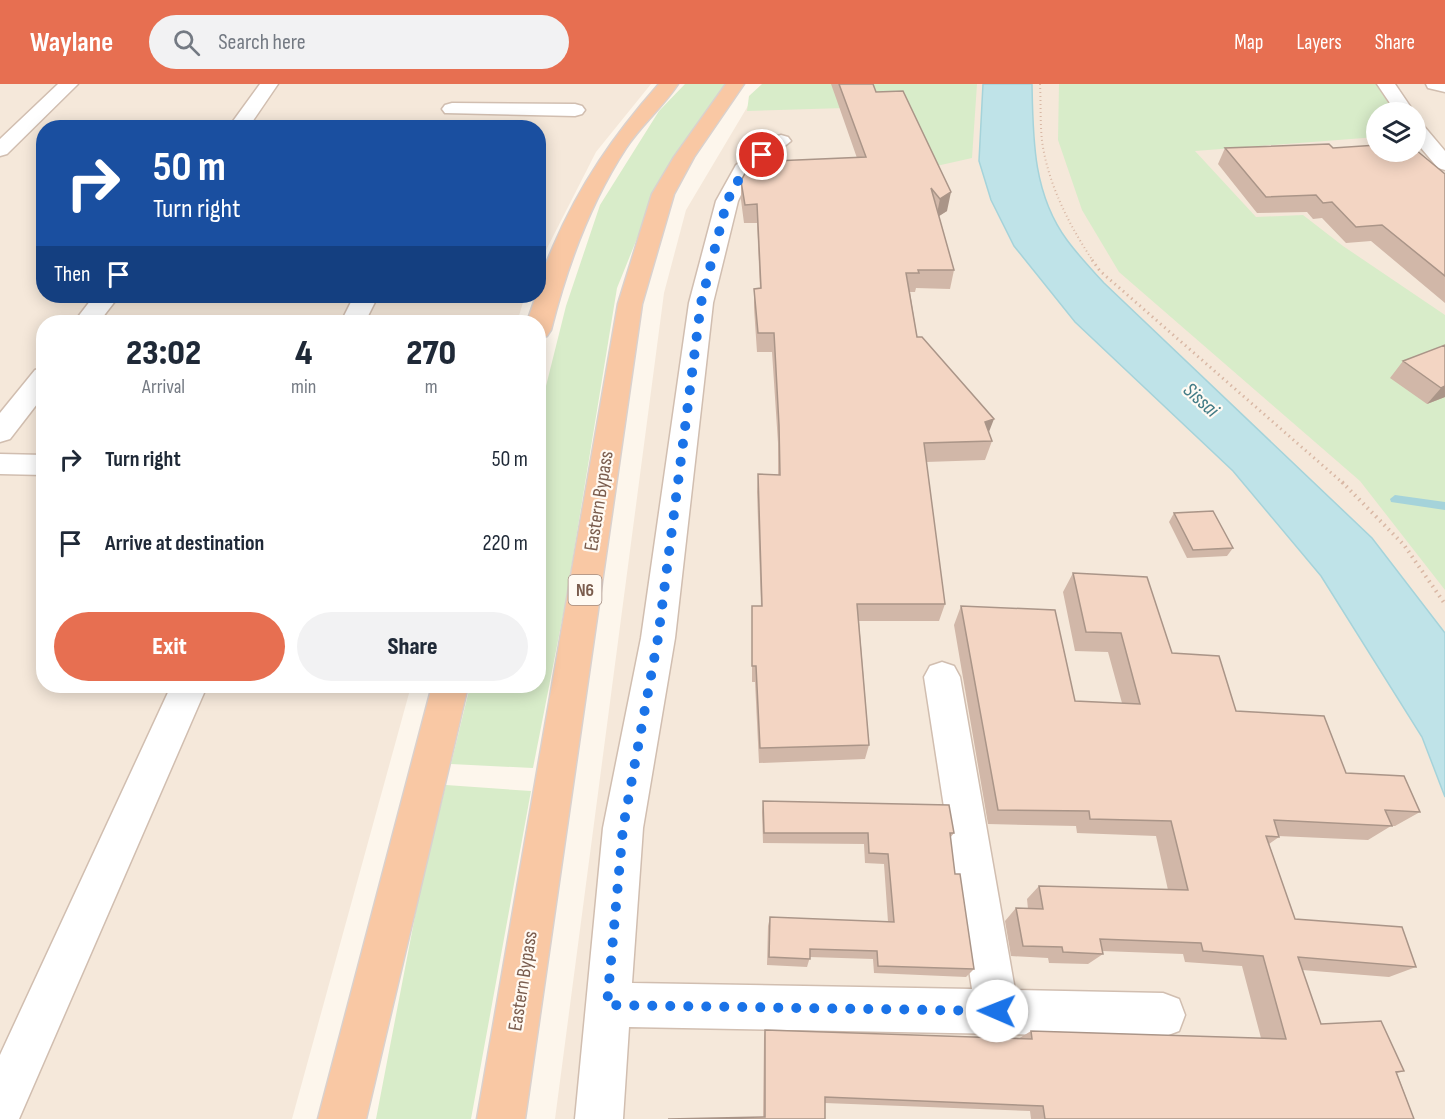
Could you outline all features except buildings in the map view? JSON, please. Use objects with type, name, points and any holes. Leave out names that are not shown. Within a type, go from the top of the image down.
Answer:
[{"type":"highway","points":[[546,298],[568,238],[596,180],[618,146],[669,84]]},
{"type":"highway","name":"Eastern Bypass","points":[[501,1119],[630,304],[663,194],[684,157],[735,84]]},
{"type":"highway","points":[[342,1119],[448,693]]},
{"type":"street","points":[[0,150],[69,84]]},
{"type":"street","points":[[244,120],[269,84]]},
{"type":"street","points":[[1386,84],[1398,102]]},
{"type":"street","points":[[1435,84],[1445,86]]},
{"type":"street","points":[[447,120],[456,101],[575,110]]},
{"type":"street","points":[[599,1119],[623,828],[658,638],[701,303],[727,201],[744,170],[781,141]]},
{"type":"street","points":[[1426,141],[1445,164]]},
{"type":"street","points":[[92,315],[101,303]]},
{"type":"street","points":[[0,432],[36,386]]},
{"type":"street","points":[[0,464],[36,465]]},
{"type":"street","points":[[942,677],[997,1011]]},
{"type":"street","points":[[0,1107],[186,693]]},
{"type":"street","points":[[607,1005],[1163,1015]]},
{"type":"path","points":[[1040,84],[1042,141],[1050,171],[1076,235],[1100,271],[1331,471],[1404,545],[1445,604]]},
{"type":"shaded area","points":[[0,84],[651,84],[596,152],[546,250],[546,120],[36,120],[36,303],[523,303],[519,315],[36,315],[36,693],[409,693],[292,1119],[0,1119]]},
{"type":"shaded area","points":[[766,84],[1445,84],[1445,1119],[555,1119],[664,293],[686,210],[755,94]]},
{"type":"green space","points":[[685,84],[727,84],[721,89],[653,199],[617,288],[566,600],[533,768],[451,764],[468,693],[546,693],[546,386],[566,306],[600,205],[659,111]]},
{"type":"green space","points":[[762,84],[977,84],[972,158],[932,167],[910,106],[747,111],[749,96]]},
{"type":"green space","points":[[1059,84],[1379,84],[1389,102],[1366,102],[1366,138],[1195,151],[1256,217],[1303,215],[1343,246],[1445,315],[1445,590],[1360,481],[1119,272],[1082,210],[1058,140]]},
{"type":"green space","points":[[446,785],[531,791],[471,1119],[376,1119],[421,885]]},
{"type":"water","name":"Sissai","points":[[983,84],[1032,84],[1033,125],[1041,185],[1047,204],[1067,240],[1104,283],[1372,538],[1445,633],[1445,797],[1422,737],[1321,576],[1233,471],[1075,322],[1014,246],[991,200],[979,161]]},
{"type":"waterway","points":[[1395,499],[1445,506]]},
{"type":"route","points":[[762,155],[744,170],[727,201],[701,303],[658,638],[623,828],[607,1005],[997,1011]]}]
